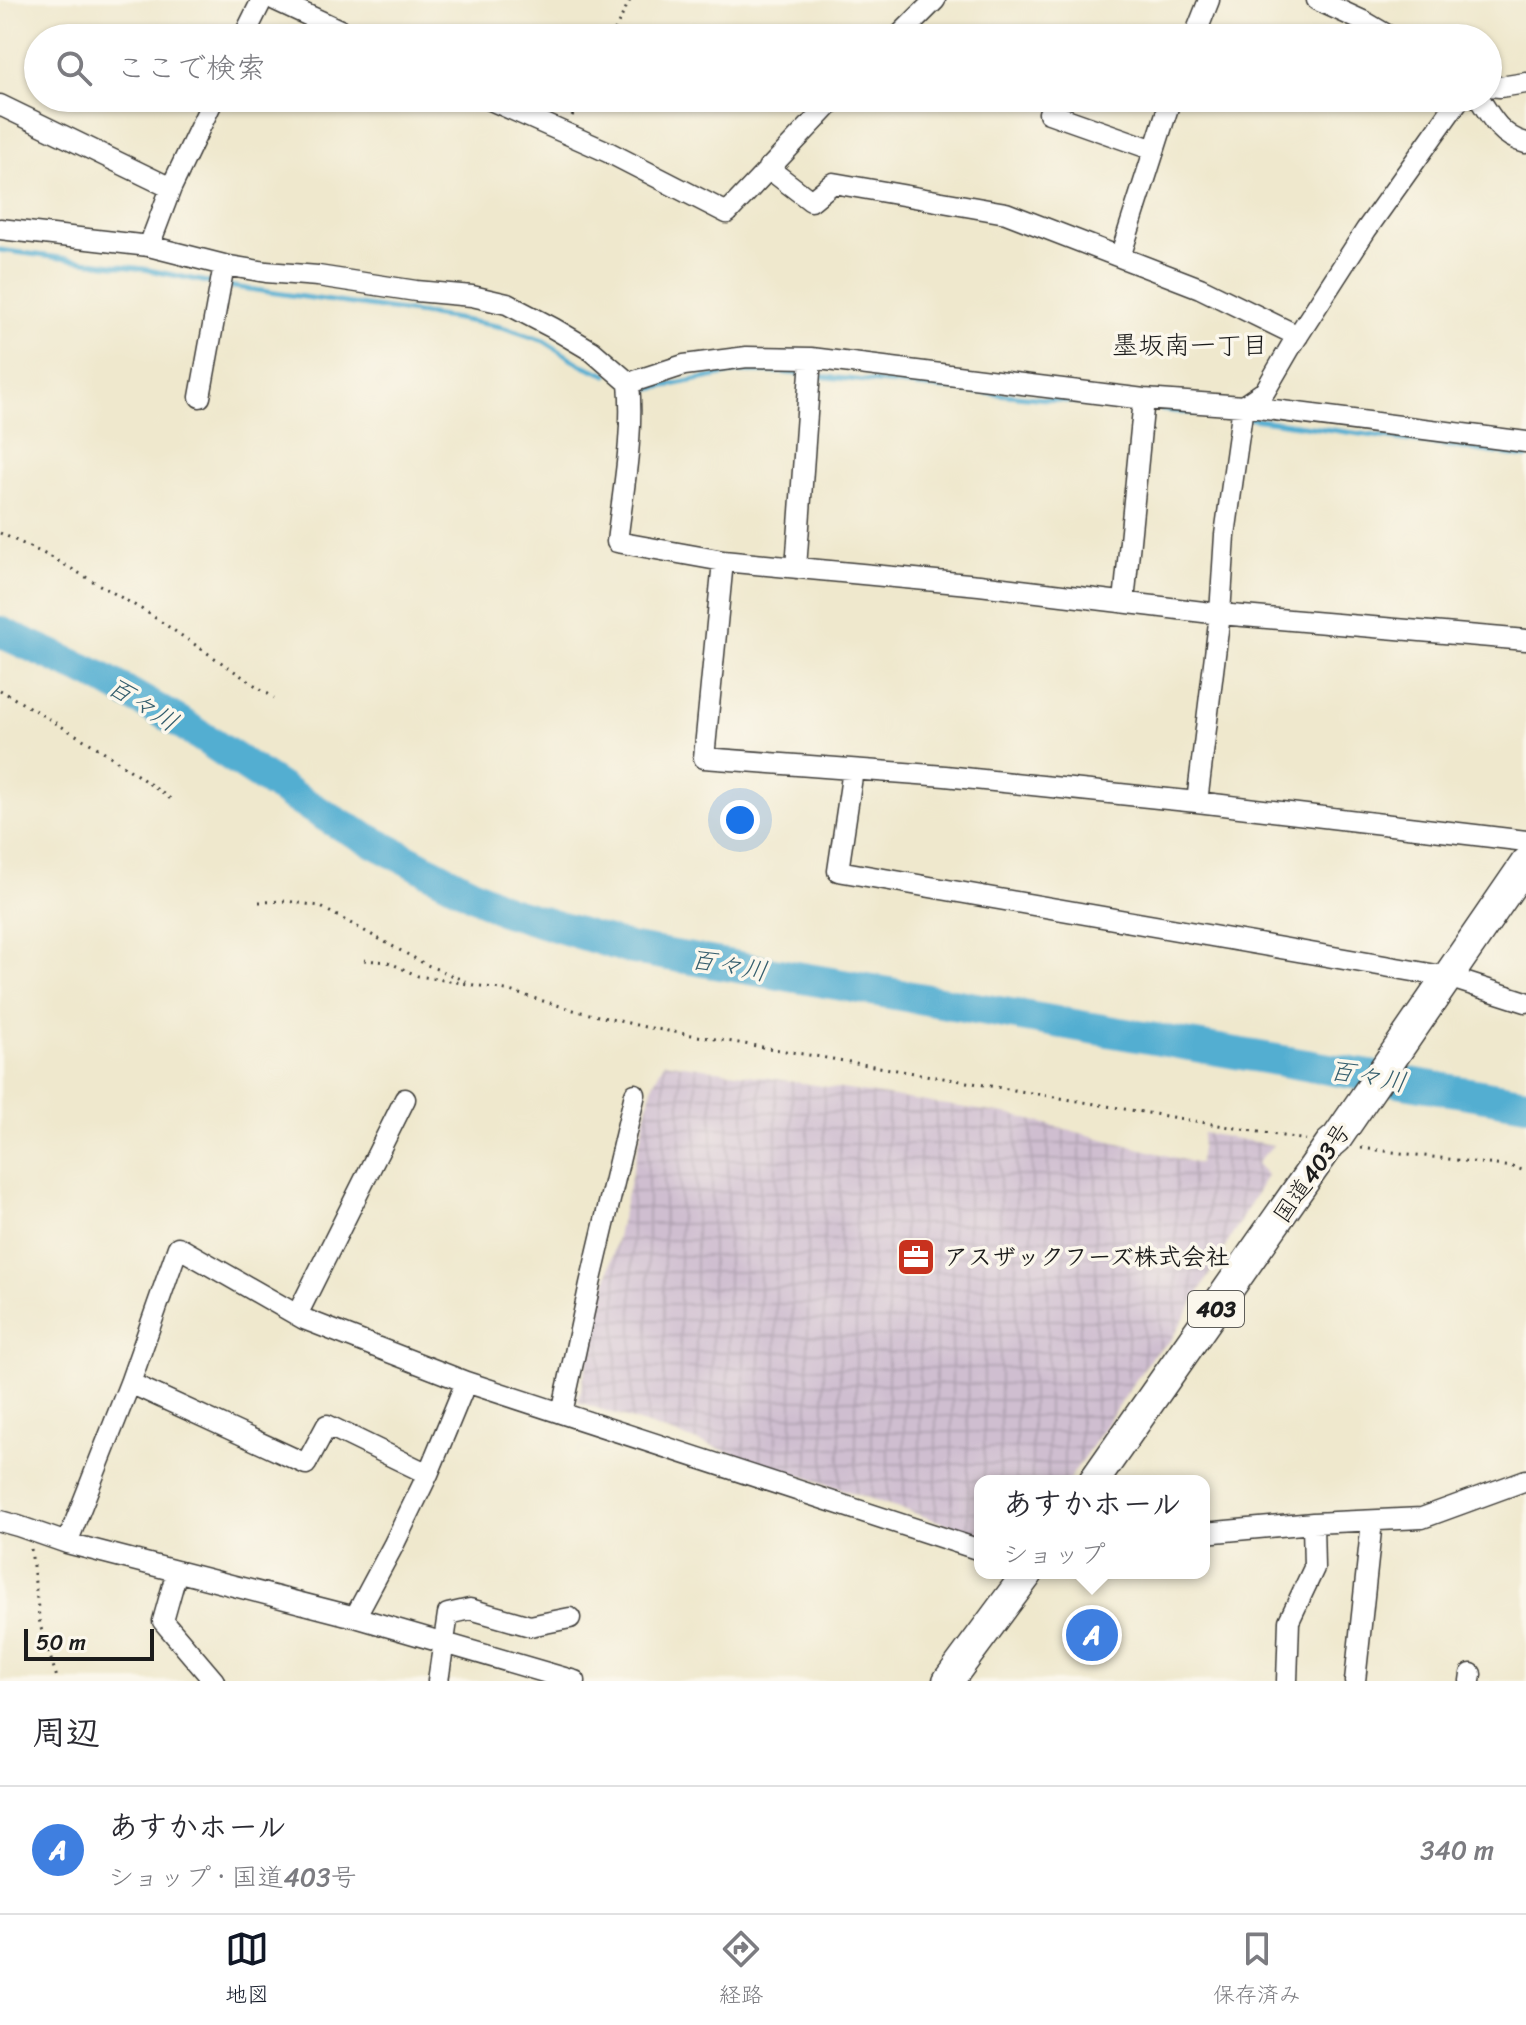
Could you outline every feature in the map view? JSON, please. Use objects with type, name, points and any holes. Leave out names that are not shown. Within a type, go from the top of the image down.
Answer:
[{"type":"highway","name":"国道403号","points":[[1098,1475],[1526,863]]},
{"type":"highway","points":[[948,1681],[1024,1579]]},
{"type":"street","points":[[250,24],[262,0]]},
{"type":"street","points":[[275,0],[327,24]]},
{"type":"street","points":[[911,24],[935,0]]},
{"type":"street","points":[[1200,24],[1209,0]]},
{"type":"street","points":[[1317,0],[1344,6],[1371,24]]},
{"type":"street","points":[[1502,87],[1526,83]]},
{"type":"street","points":[[0,105],[171,188]]},
{"type":"street","points":[[149,246],[171,188],[207,112]]},
{"type":"street","points":[[518,112],[608,152],[727,213],[822,112]]},
{"type":"street","points":[[1120,257],[1166,112]]},
{"type":"street","points":[[1197,802],[1220,614],[1225,535],[1243,406],[1265,391],[1366,230],[1450,112]]},
{"type":"street","points":[[1488,112],[1496,125],[1518,141],[1526,143]]},
{"type":"street","points":[[1049,113],[1154,150]]},
{"type":"street","points":[[768,168],[811,201],[833,183],[1006,213],[1200,288],[1298,336]]},
{"type":"street","points":[[0,229],[149,246],[224,265],[472,296],[507,304],[592,351],[629,383],[629,430],[617,542],[723,561],[979,585],[1220,614],[1526,640]]},
{"type":"street","points":[[200,397],[224,265]]},
{"type":"street","points":[[629,383],[684,365],[747,357],[811,358],[1144,399],[1243,406],[1526,442]]},
{"type":"street","points":[[796,568],[811,358]]},
{"type":"street","points":[[1124,602],[1144,399]]},
{"type":"street","points":[[723,561],[704,758],[945,776],[1526,841]]},
{"type":"street","points":[[853,770],[838,871],[1445,981],[1526,1002]]},
{"type":"street","points":[[562,1413],[635,1094]]},
{"type":"street","points":[[297,1315],[405,1099]]},
{"type":"street","points":[[67,1543],[130,1383],[178,1247],[297,1315],[466,1382],[974,1548]]},
{"type":"street","points":[[355,1617],[428,1474],[466,1382]]},
{"type":"street","points":[[130,1383],[306,1464],[327,1425],[428,1474]]},
{"type":"street","points":[[1210,1532],[1313,1523],[1422,1518],[1526,1480]]},
{"type":"street","points":[[1355,1681],[1372,1521]]},
{"type":"street","points":[[1287,1681],[1289,1621],[1314,1568],[1313,1523]]},
{"type":"street","points":[[15,1525],[67,1543],[355,1617],[575,1681]]},
{"type":"street","points":[[177,1571],[163,1621],[214,1681]]},
{"type":"street","points":[[438,1681],[448,1614],[470,1609],[530,1626],[570,1618]]},
{"type":"path","points":[[618,24],[630,0]]},
{"type":"path","points":[[0,533],[51,557],[148,613],[274,698]]},
{"type":"path","points":[[0,690],[103,751],[172,800]]},
{"type":"path","points":[[259,902],[287,901],[319,906],[425,964],[474,985]]},
{"type":"path","points":[[364,960],[388,962],[418,976],[506,990],[645,1027],[1526,1171]]},
{"type":"path","points":[[15,1525],[40,1625],[58,1681]]},
{"type":"shaded area","name":"アスザックフーズ株式会社","points":[[664,1062],[1012,1115],[1199,1164],[1203,1133],[1273,1145],[1257,1163],[1267,1175],[1172,1339],[1152,1356],[1072,1475],[974,1475],[974,1533],[578,1402],[653,1084]]},
{"type":"waterway","points":[[0,250],[144,269],[217,284]]},
{"type":"waterway","points":[[227,286],[502,327],[544,341],[580,364],[607,375]]},
{"type":"waterway","points":[[638,388],[645,390],[737,372],[806,375]]},
{"type":"waterway","points":[[816,376],[1128,407]]},
{"type":"waterway","points":[[1162,410],[1236,417]]},
{"type":"waterway","points":[[1246,418],[1526,457]]},
{"type":"waterway","name":"百々川","points":[[0,632],[98,676],[181,723],[339,824],[506,911],[628,948],[1526,1103]]},
{"type":"place","name":"アスザックフーズ株式会社","points":[[916,1257]]},
{"type":"place","name":"あすかホール","points":[[1092,1635]]},
{"type":"district","name":"墨坂南一丁目","points":[[1190,345]]}]
